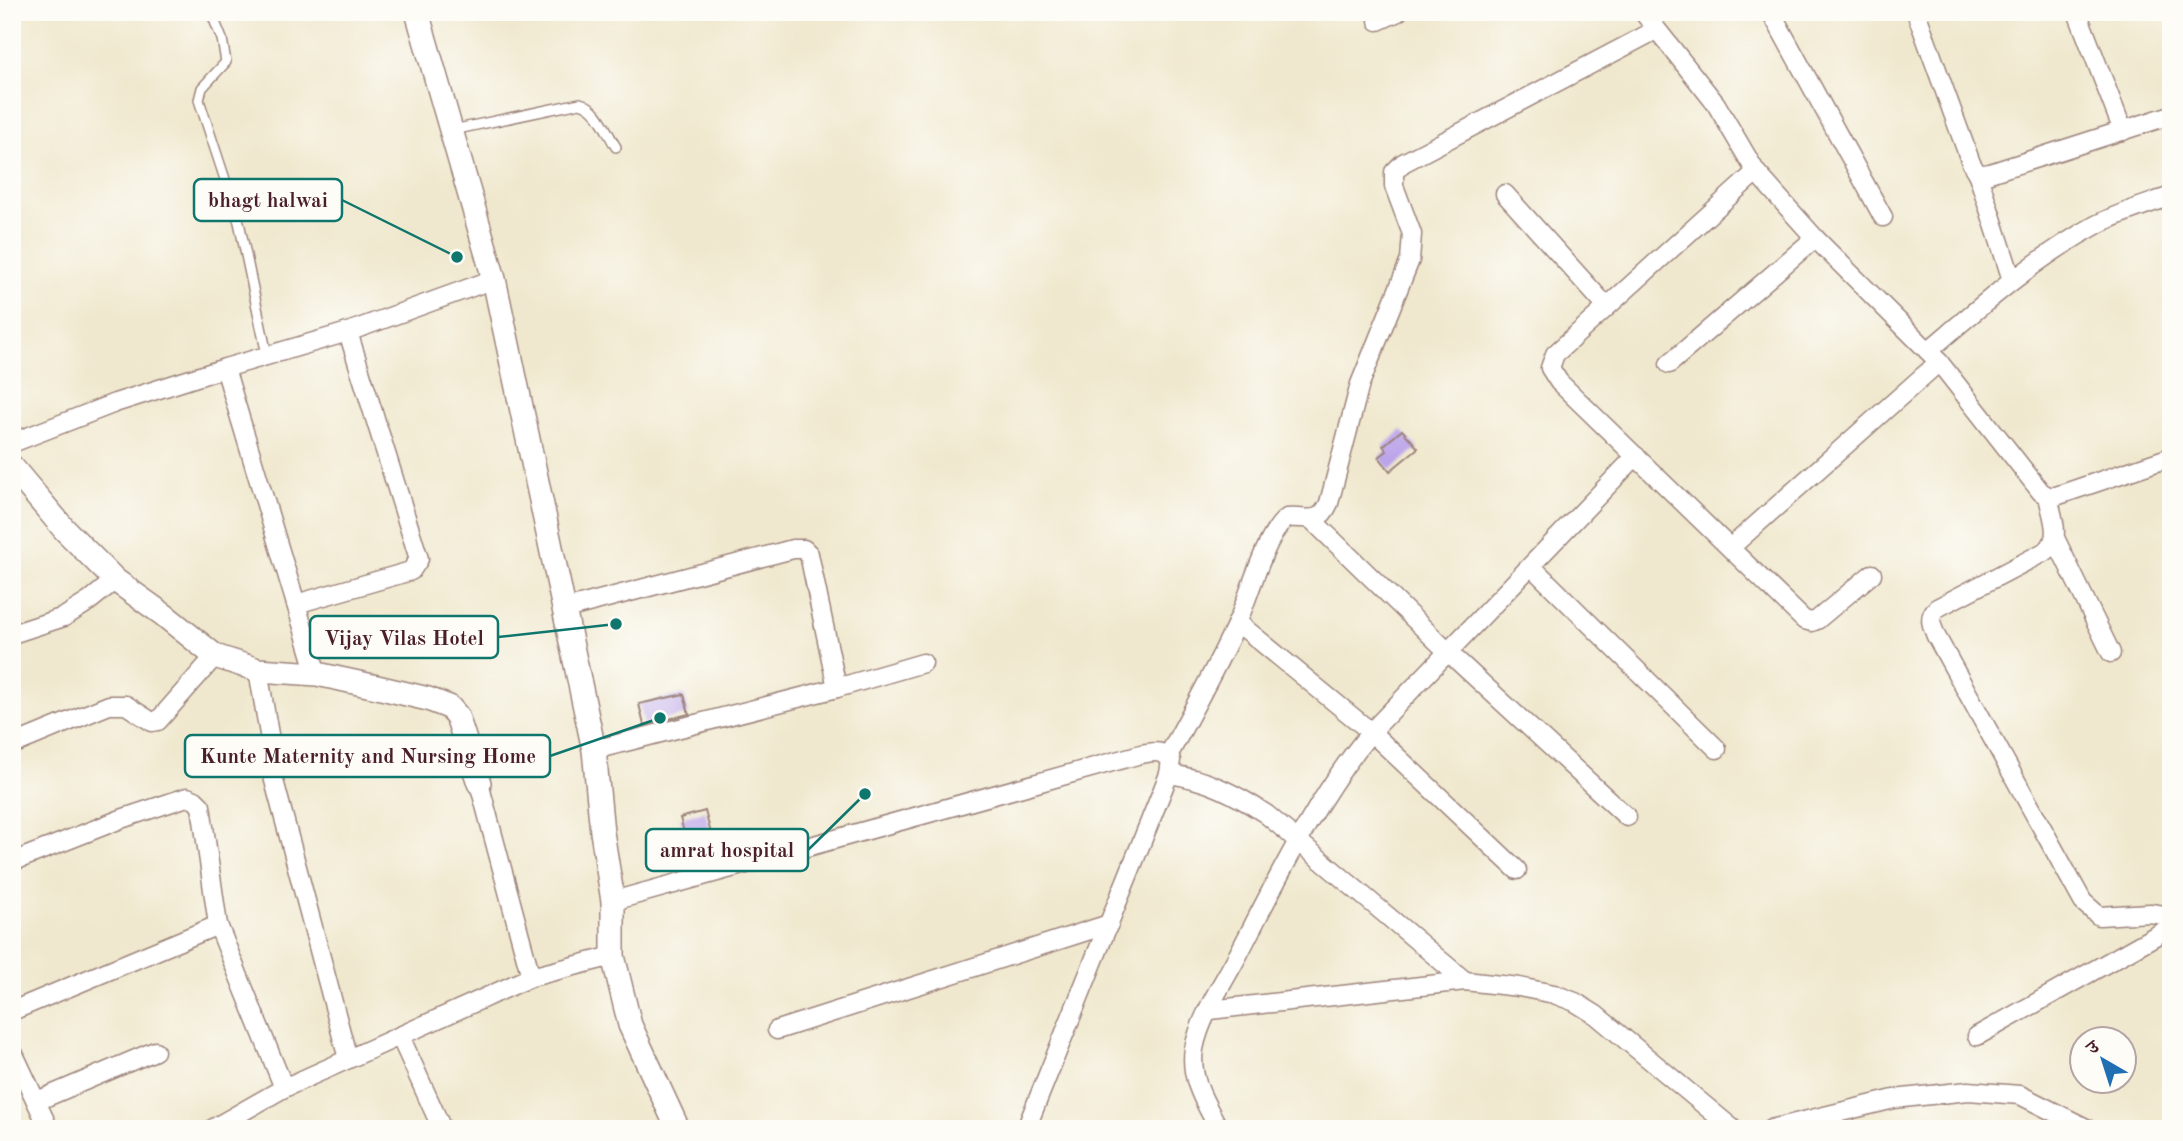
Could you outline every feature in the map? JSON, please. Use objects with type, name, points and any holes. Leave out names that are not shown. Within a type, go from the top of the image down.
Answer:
[{"type":"street","points":[[418,12],[494,279],[565,609],[594,750],[602,832],[613,901],[614,956],[630,1025],[678,1129]]},
{"type":"street","points":[[1378,21],[1398,12]]},
{"type":"street","points":[[1643,12],[1716,104],[1756,172],[1815,238],[1933,356],[2033,484],[2048,496],[2056,496],[2171,457]]},
{"type":"street","points":[[1771,12],[1883,218]]},
{"type":"street","points":[[1916,12],[1971,163],[1978,175],[2012,280]]},
{"type":"street","points":[[2077,12],[2123,131]]},
{"type":"street","points":[[1026,1129],[1109,924],[1168,765],[1237,622],[1276,530],[1287,518],[1311,519],[1323,514],[1329,503],[1360,384],[1410,260],[1412,234],[1394,186],[1394,172],[1404,163],[1656,30]]},
{"type":"street","points":[[1978,175],[2171,116]]},
{"type":"street","points":[[1756,172],[1555,354],[1550,368],[1559,382],[1731,547],[1798,616],[1808,622],[1817,620],[1872,574]]},
{"type":"street","points":[[1505,194],[1606,306]]},
{"type":"street","points":[[1731,547],[2012,280],[2097,224],[2171,196]]},
{"type":"street","points":[[1669,364],[1815,238]]},
{"type":"street","points":[[12,443],[115,403],[348,331],[494,279]]},
{"type":"street","points":[[296,604],[411,571],[419,559],[348,331]]},
{"type":"street","points":[[225,368],[317,674]]},
{"type":"street","points":[[1219,1129],[1199,1091],[1194,1067],[1194,1049],[1210,1010],[1298,839],[1343,768],[1371,732],[1636,456]]},
{"type":"street","points":[[12,467],[65,530],[115,580],[215,656],[258,670],[317,674],[428,699],[449,707],[457,716],[478,783],[531,977]]},
{"type":"street","points":[[2048,496],[2056,541],[2111,653]]},
{"type":"street","points":[[1311,519],[1448,652],[1626,817]]},
{"type":"street","points":[[2056,541],[2046,551],[1937,608],[1932,612],[1930,621],[2083,902],[2099,916],[2171,916]]},
{"type":"street","points":[[565,609],[793,549],[804,549],[809,554],[837,688]]},
{"type":"street","points":[[1531,566],[1717,749]]},
{"type":"street","points":[[12,634],[64,617],[115,580]]},
{"type":"street","points":[[1237,622],[1371,732],[1517,870]]},
{"type":"street","points":[[12,745],[108,705],[127,705],[152,722],[159,721],[215,656]]},
{"type":"street","points":[[594,750],[837,688],[923,663]]},
{"type":"street","points":[[258,670],[270,740],[272,773],[348,1059]]},
{"type":"street","points":[[613,901],[1158,751],[1168,765],[1237,795],[1298,839],[1465,981]]},
{"type":"street","points":[[12,862],[121,819],[191,797],[201,806],[218,925],[284,1088]]},
{"type":"street","points":[[777,1030],[1109,924]]},
{"type":"street","points":[[12,1011],[218,925]]},
{"type":"street","points":[[1978,1036],[2171,928]]},
{"type":"street","points":[[223,1126],[284,1088],[531,977],[614,956]]},
{"type":"street","points":[[1210,1010],[1465,981],[1519,986],[1574,1002],[1618,1032],[1733,1129]]},
{"type":"street","points":[[400,1036],[442,1129]]},
{"type":"street","points":[[12,1050],[49,1129]]},
{"type":"street","points":[[37,1101],[155,1051]]},
{"type":"street","points":[[1772,1129],[1895,1099],[1968,1091],[2020,1095],[2088,1129]]},
{"type":"lane","points":[[211,12],[222,39],[226,62],[202,88],[199,100],[239,222],[267,355]]},
{"type":"lane","points":[[452,131],[580,103],[594,111],[616,147]]},
{"type":"building","points":[[1402,430],[1418,448],[1390,471],[1379,457],[1387,451],[1383,446]]},
{"type":"building","points":[[684,694],[689,714],[644,725],[639,704]]},
{"type":"building","points":[[705,811],[718,860],[694,867],[680,818]]},
{"type":"place","name":"bhagt halwai","points":[[457,257]]},
{"type":"place","name":"Vijay Vilas Hotel","points":[[616,624]]},
{"type":"place","name":"Kunte Maternity and Nursing Home","points":[[660,718]]},
{"type":"place","name":"amrat hospital","points":[[865,794]]}]
